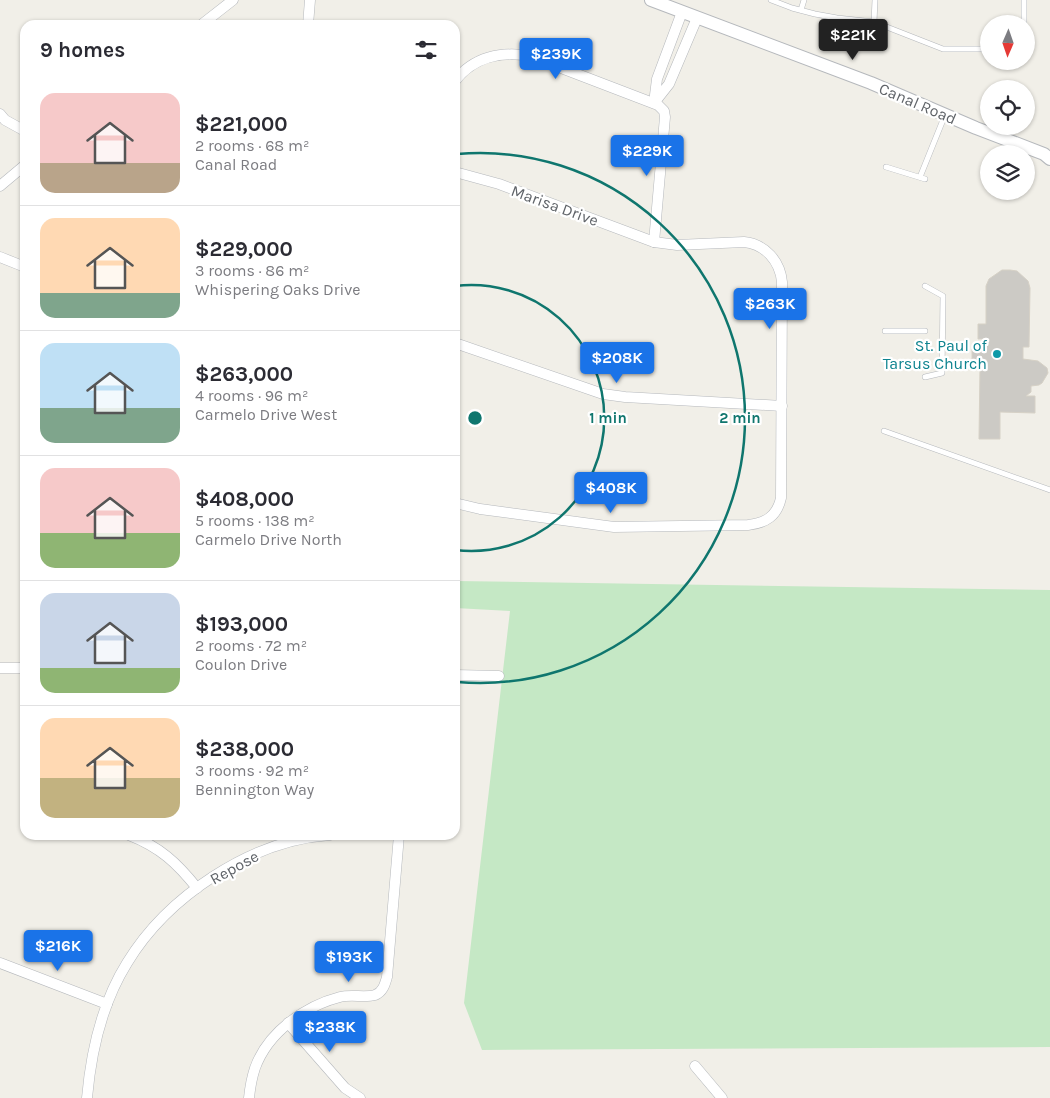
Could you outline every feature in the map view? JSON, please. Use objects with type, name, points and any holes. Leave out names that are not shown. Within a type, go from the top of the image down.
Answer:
[{"type":"street","points":[[207,20],[233,0]]},
{"type":"street","points":[[308,20],[310,0]]},
{"type":"street","name":"Canal Road","points":[[651,0],[872,83],[1048,155]]},
{"type":"street","points":[[654,103],[656,79],[682,12]]},
{"type":"street","points":[[654,103],[669,84],[697,18]]},
{"type":"street","points":[[460,76],[480,60],[502,54],[520,54],[530,56],[661,107],[665,117],[654,242]]},
{"type":"street","points":[[0,114],[5,120],[20,128]]},
{"type":"street","points":[[0,186],[20,170]]},
{"type":"street","name":"Marisa Drive","points":[[460,173],[499,184],[654,242],[677,245],[750,242],[763,248],[773,258],[780,270],[782,282],[781,498],[777,509],[768,519],[748,525],[614,527],[472,508],[460,504]]},
{"type":"street","points":[[0,257],[20,265]]},
{"type":"street","points":[[460,344],[578,387],[603,394],[625,397],[782,406]]},
{"type":"street","points":[[0,668],[20,668]]},
{"type":"street","points":[[460,675],[499,676]]},
{"type":"street","points":[[140,840],[155,847],[167,856],[197,888]]},
{"type":"street","name":"Repose","points":[[87,1098],[91,1065],[99,1028],[107,1004],[126,964],[139,945],[163,918],[197,888],[219,873],[250,855],[286,843],[302,840]]},
{"type":"street","points":[[249,1098],[255,1069],[260,1056],[288,1023],[323,1002],[343,996],[374,995],[385,986],[399,840]]},
{"type":"street","points":[[0,964],[107,1004]]},
{"type":"street","points":[[288,1023],[345,1088],[360,1098]]},
{"type":"street","points":[[695,1066],[722,1098]]},
{"type":"lane","points":[[771,0],[801,10],[837,18],[874,22],[944,49],[980,49]]},
{"type":"lane","points":[[801,10],[804,0]]},
{"type":"lane","points":[[874,22],[875,0]]},
{"type":"lane","points":[[1024,0],[1024,15]]},
{"type":"lane","points":[[886,167],[922,178],[945,114]]},
{"type":"lane","points":[[925,286],[943,296],[942,372],[925,377]]},
{"type":"lane","points":[[885,331],[925,331]]},
{"type":"lane","points":[[884,431],[1050,490]]},
{"type":"green space","points":[[460,581],[1050,590],[1050,1047],[482,1050],[464,1003],[510,611],[460,608]]},
{"type":"building","name":"St. Paul of Tarsus Church","points":[[1002,270],[1017,271],[1028,281],[1030,288],[1029,347],[1023,347],[1023,359],[1038,361],[1047,368],[1048,373],[1042,383],[1031,386],[1031,392],[1026,396],[1035,396],[1035,413],[1000,412],[1000,439],[979,439],[980,367],[987,360],[972,359],[972,349],[986,349],[986,339],[978,339],[978,324],[986,324],[986,286],[989,279]]},
{"type":"place","name":"St. Paul of Tarsus Church","points":[[997,354]]}]
